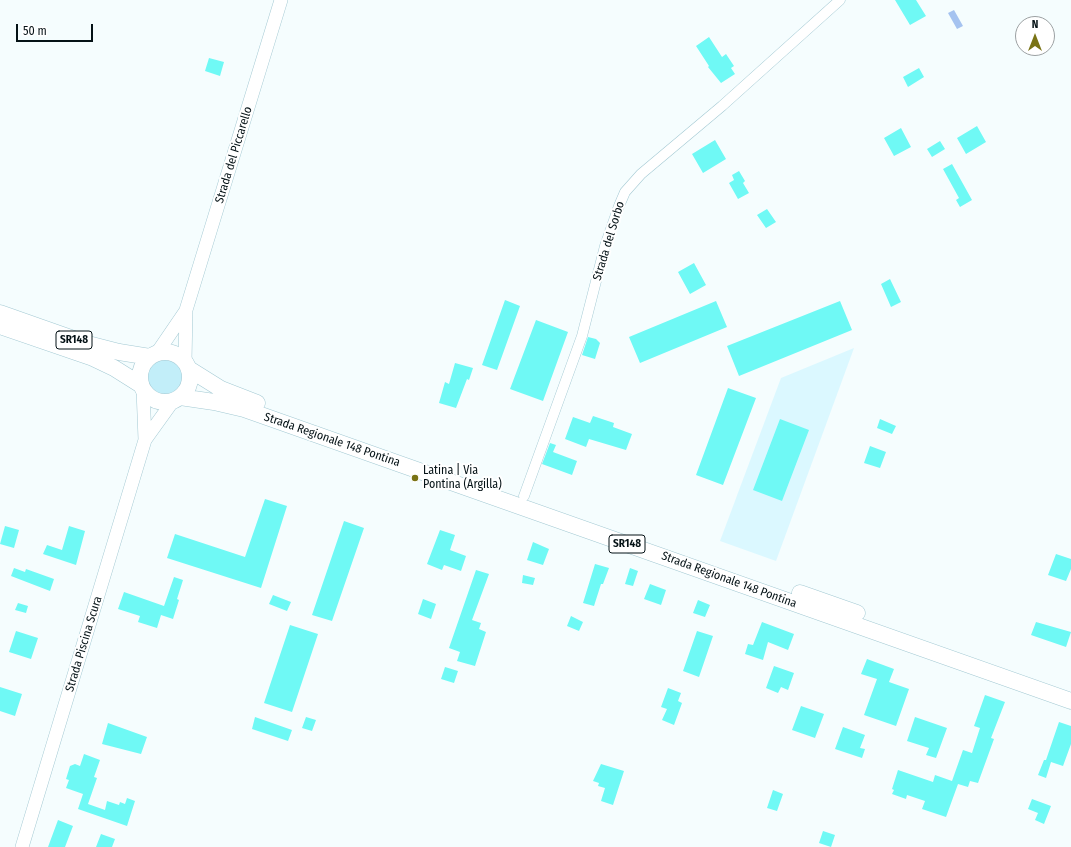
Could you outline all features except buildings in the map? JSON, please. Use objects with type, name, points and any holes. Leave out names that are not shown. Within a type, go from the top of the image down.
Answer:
[{"type":"main road","name":"Strada Regionale 148 Pontina","points":[[0,313],[88,344],[119,352],[154,355],[173,353],[187,366],[214,385],[250,401],[524,496],[1071,690]]},
{"type":"main road","name":"Strada Regionale 148 Pontina","points":[[0,326],[97,360],[142,387],[150,397],[157,401],[176,399],[219,403],[244,409],[1071,701]]},
{"type":"main road","points":[[142,387],[141,369],[154,355]]},
{"type":"main road","points":[[176,399],[189,384],[187,366]]},
{"type":"street","name":"Strada del Piccarello","points":[[187,366],[186,310],[281,0]]},
{"type":"street","name":"Strada del Sorbo","points":[[524,496],[582,336],[604,250],[619,206],[626,192],[641,174],[722,106],[840,0]]},
{"type":"street","name":"Strada del Piccarello","points":[[154,355],[186,310]]},
{"type":"street","name":"Strada Piscina Scura","points":[[22,847],[145,440],[142,387]]},
{"type":"street","name":"Strada Piscina Scura","points":[[145,440],[176,399]]},
{"type":"shaded area","points":[[954,10],[963,26],[957,29],[948,13]]},
{"type":"shaded area","points":[[854,348],[776,561],[720,541],[781,378]]},
{"type":"shaded area","points":[[165,356],[180,362],[186,377],[180,392],[165,398],[150,392],[144,377],[150,362]]},
{"type":"place","name":"Latina | Via Pontina (Argilla)","points":[[415,478]]}]
